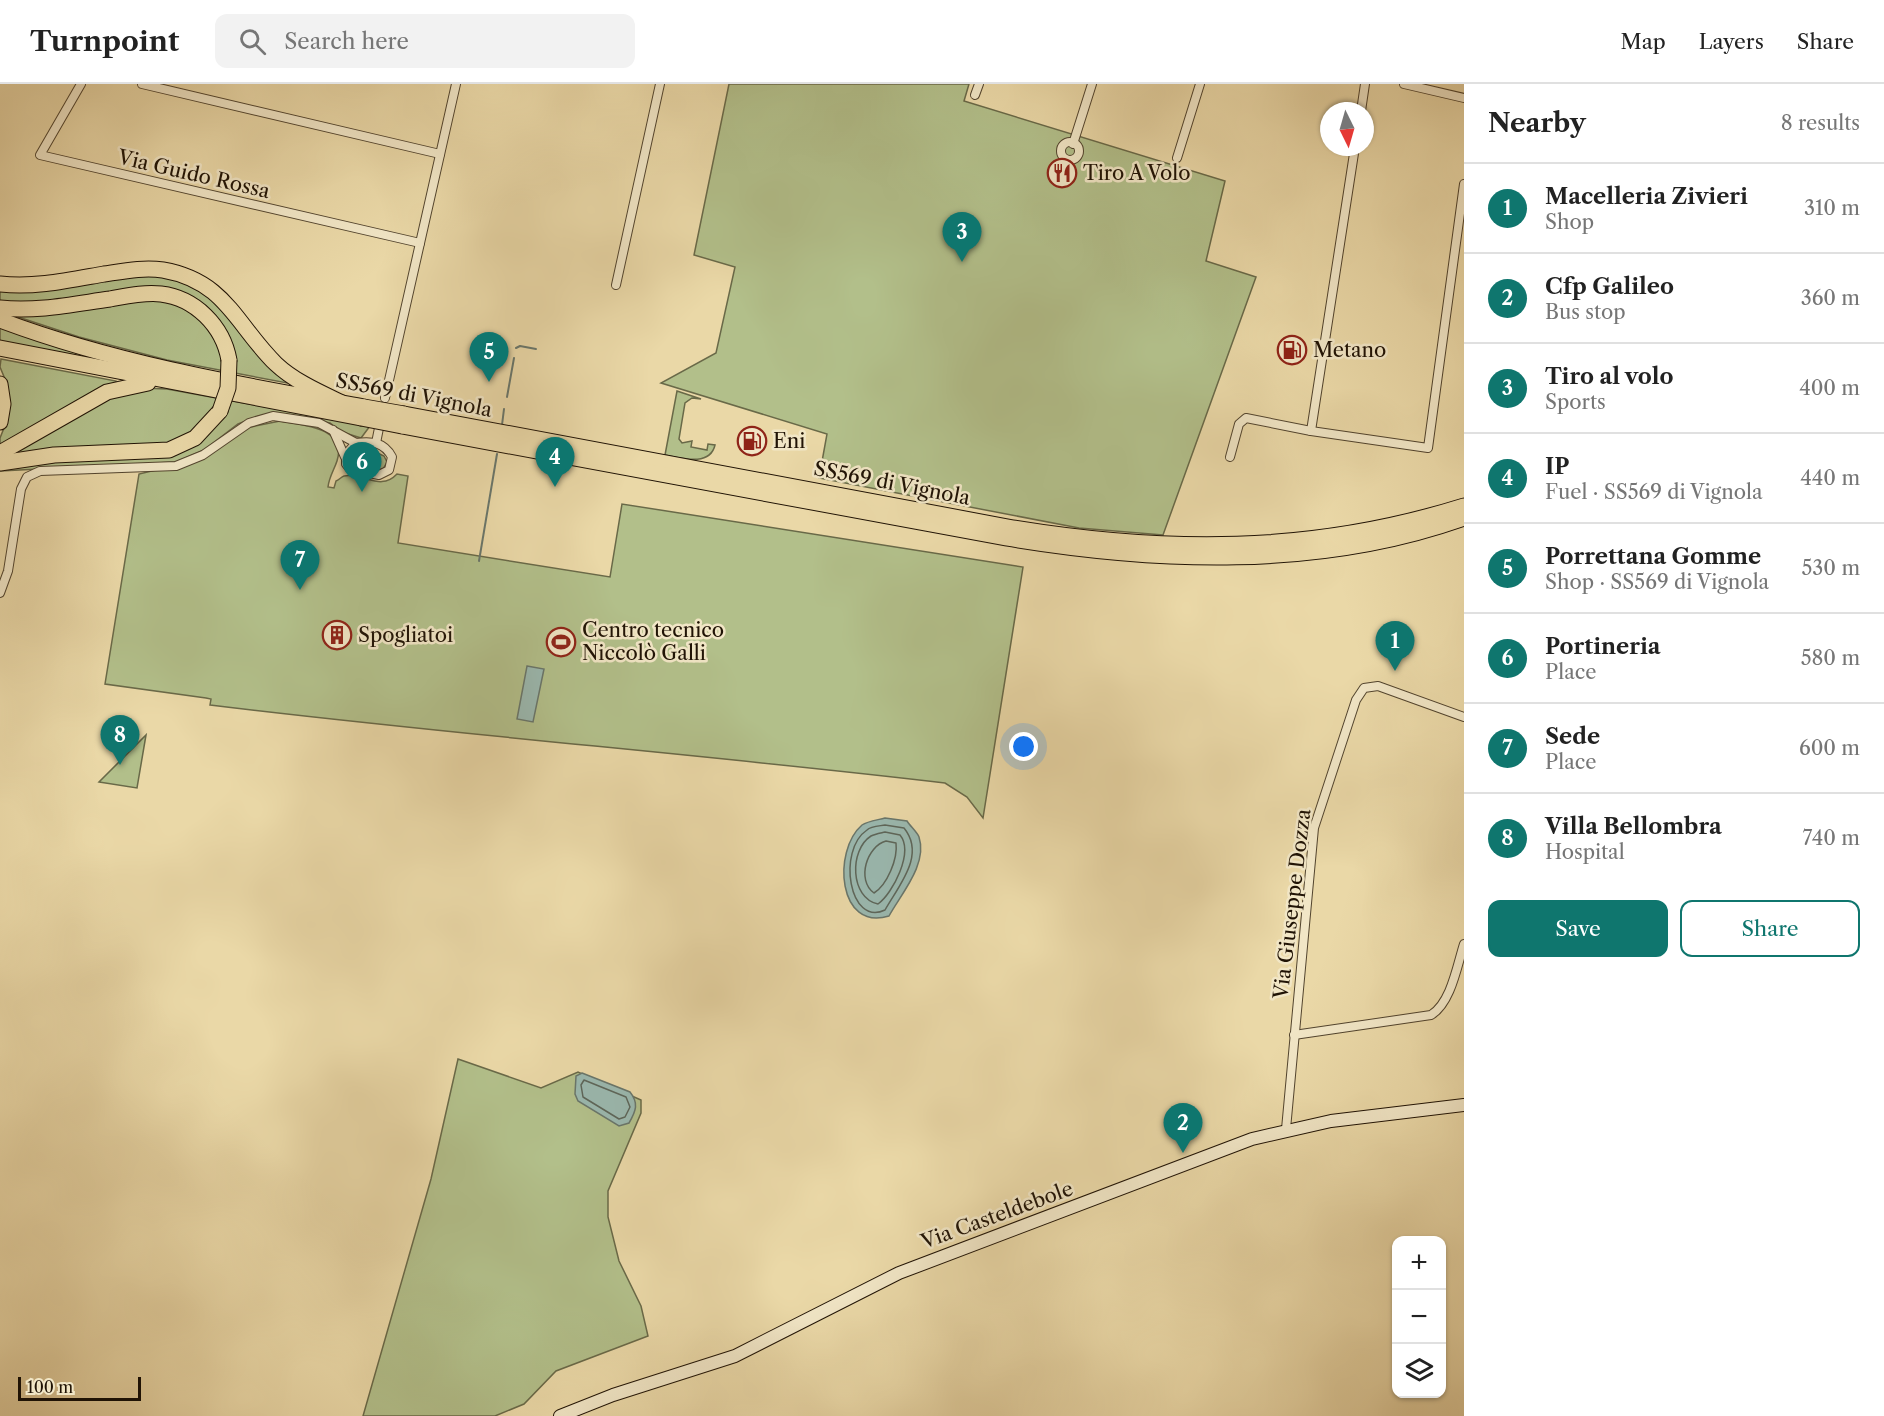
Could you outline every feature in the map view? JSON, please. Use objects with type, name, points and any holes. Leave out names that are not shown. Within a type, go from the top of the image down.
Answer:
[{"type":"highway","points":[[0,284],[38,284],[148,269],[177,274],[200,282],[222,298],[285,372],[342,403]]},
{"type":"highway","points":[[0,308],[38,309],[149,293],[169,295],[188,303],[207,318],[222,339],[229,360],[228,388],[220,411],[195,438],[169,450],[54,455],[0,463]]},
{"type":"highway","name":"SS569 di Vignola","points":[[0,320],[134,361],[342,403],[363,412]]},
{"type":"highway","name":"SS569 di Vignola","points":[[0,348],[207,389],[363,412],[1006,538],[1080,550],[1135,556],[1230,557],[1303,552],[1392,537],[1464,518]]},
{"type":"highway","points":[[0,453],[84,403],[116,388],[151,383],[207,389]]},
{"type":"highway","points":[[0,384],[3,404],[0,422]]},
{"type":"highway","name":"SS569 di Vignola","points":[[403,420],[1008,527],[1082,539],[1135,544],[1212,546],[1302,541],[1389,526],[1464,506]]},
{"type":"street","name":"Via Guido Rossa","points":[[81,84],[40,155],[420,243]]},
{"type":"street","points":[[142,84],[440,154]]},
{"type":"street","points":[[385,398],[456,84]]},
{"type":"street","points":[[616,285],[660,84]]},
{"type":"street","points":[[975,95],[979,84]]},
{"type":"street","points":[[1073,144],[1092,84]]},
{"type":"street","points":[[1177,158],[1200,84]]},
{"type":"street","points":[[1362,102],[1365,84]]},
{"type":"street","points":[[1404,84],[1464,98]]},
{"type":"street","points":[[1311,431],[1354,156]]},
{"type":"street","points":[[1230,457],[1239,424],[1246,418],[1311,431],[1428,448],[1464,184]]},
{"type":"street","points":[[0,593],[8,571],[21,489],[27,477],[40,471],[176,466],[203,454],[249,423],[273,416],[331,428],[356,442],[376,443],[386,448],[392,457],[392,466],[385,473],[375,475],[352,470],[348,467],[331,428]]},
{"type":"street","points":[[376,443],[379,428]]},
{"type":"street","points":[[345,458],[349,448],[356,442]]},
{"type":"street","name":"Via Giuseppe Dozza","points":[[1286,1130],[1314,828],[1356,700],[1364,688],[1378,686],[1464,717]]},
{"type":"street","points":[[1294,1035],[1431,1016],[1440,1010],[1464,944]]},
{"type":"street","name":"Via Casteldebole","points":[[560,1416],[613,1395],[735,1356],[916,1266],[1206,1155],[1286,1130],[1464,1105]]},
{"type":"green space","points":[[729,84],[969,84],[964,101],[1225,181],[1206,261],[1256,277],[1163,535],[1079,528],[819,478],[827,434],[661,383],[716,353],[735,267],[694,255]]},
{"type":"green space","points":[[142,274],[171,277],[194,284],[212,296],[269,363],[288,380],[287,383],[167,360],[79,337],[15,316],[117,301],[164,300],[184,305],[201,316],[215,335],[225,362],[234,362],[224,332],[212,317],[180,293],[165,289],[150,289],[102,298],[0,304],[0,289],[42,289]]},
{"type":"green space","points":[[0,325],[146,370],[0,343]]},
{"type":"green space","points":[[1,359],[116,381],[116,383],[0,449],[0,438],[8,418],[7,384],[0,367]]},
{"type":"green space","points":[[142,388],[167,389],[370,426],[361,438],[342,432],[330,423],[280,414],[259,416],[238,424],[204,450],[176,462],[0,471],[0,467],[11,464],[161,455],[205,422],[174,444],[7,457],[109,395]]},
{"type":"green space","points":[[677,391],[701,399],[692,398],[685,403],[679,439],[682,443],[692,441],[691,447],[707,450],[708,444],[715,445],[712,452],[701,459],[665,455]]},
{"type":"green space","name":"Centro tecnico Niccolò Galli","points":[[280,421],[310,426],[329,434],[336,441],[339,450],[328,487],[334,488],[336,481],[344,476],[384,481],[397,474],[408,476],[398,543],[610,577],[622,504],[1023,567],[983,818],[967,797],[945,783],[210,705],[211,699],[206,698],[105,684],[139,474],[202,459],[246,428]]},
{"type":"green space","points":[[371,450],[384,456],[387,462],[383,469],[377,470],[353,464],[351,458],[355,452]]},
{"type":"green space","points":[[146,735],[137,788],[99,782]]},
{"type":"green space","points":[[458,1059],[541,1088],[578,1072],[641,1100],[641,1113],[608,1191],[608,1217],[619,1261],[641,1306],[648,1336],[556,1371],[524,1404],[495,1416],[363,1416],[431,1179]]},
{"type":"water","points":[[527,666],[544,669],[533,722],[517,719]]},
{"type":"water","points":[[885,818],[907,821],[919,837],[920,858],[912,878],[889,916],[872,918],[859,912],[850,901],[845,886],[846,852],[852,837],[862,825]]},
{"type":"water","points":[[582,1073],[630,1092],[636,1107],[629,1123],[619,1126],[578,1101],[575,1094],[576,1076]]},
{"type":"waterway","points":[[516,348],[520,346],[536,349]]},
{"type":"waterway","points":[[507,397],[514,358]]},
{"type":"waterway","points":[[502,425],[504,409]]},
{"type":"waterway","points":[[479,561],[497,454]]},
{"type":"place","name":"Tiro A Volo","points":[[1062,173]]},
{"type":"place","name":"Tiro al volo","points":[[962,262]]},
{"type":"place","name":"Metano","points":[[1292,350]]},
{"type":"place","name":"Porrettana Gomme","points":[[489,382]]},
{"type":"place","name":"Eni","points":[[752,441]]},
{"type":"place","name":"IP","points":[[555,487]]},
{"type":"place","name":"Portineria","points":[[362,492]]},
{"type":"place","name":"Sede","points":[[300,590]]},
{"type":"place","name":"Spogliatoi","points":[[337,635]]},
{"type":"place","name":"Centro tecnico Niccolò Galli","points":[[561,642]]},
{"type":"place","name":"Macelleria Zivieri","points":[[1395,671]]},
{"type":"place","name":"Villa Bellombra","points":[[120,765]]},
{"type":"place","name":"Cfp Galileo","points":[[1183,1153]]}]
